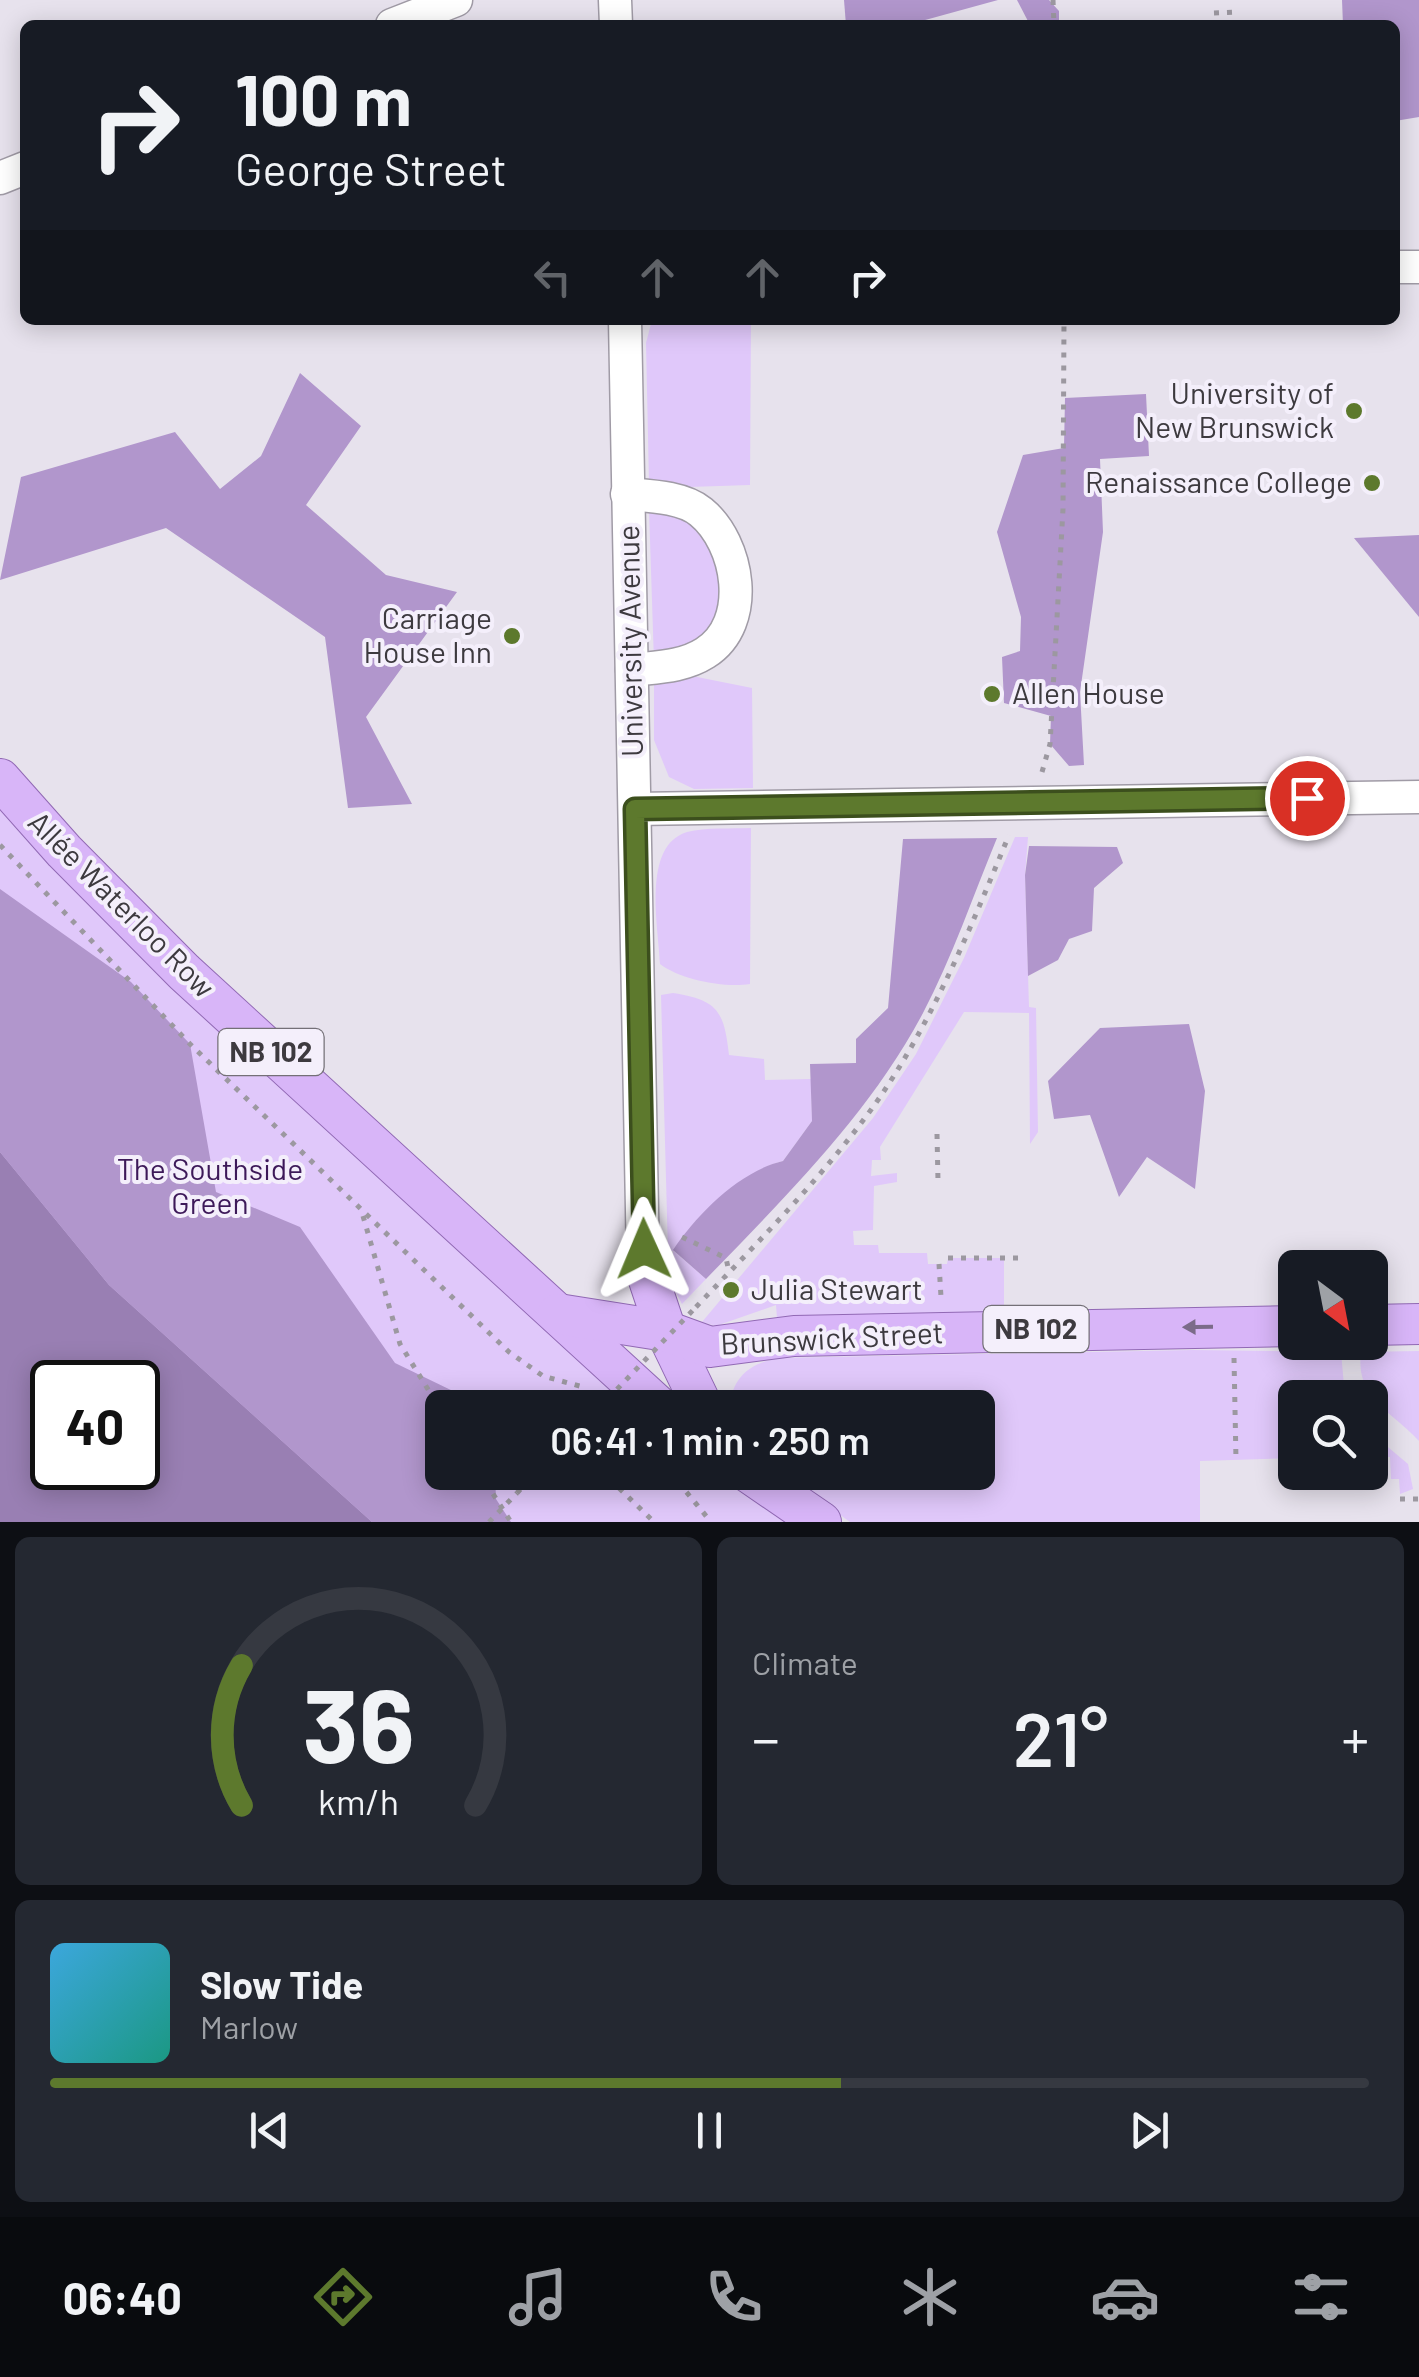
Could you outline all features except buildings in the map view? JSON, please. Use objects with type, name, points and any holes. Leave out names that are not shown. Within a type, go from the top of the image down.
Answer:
[{"type":"main road","name":"Allée Waterloo Row","points":[[0,779],[64,852],[184,972],[554,1313]]},
{"type":"main road","points":[[554,1313],[587,1314],[639,1274]]},
{"type":"main road","points":[[639,1274],[681,1319],[699,1390]]},
{"type":"main road","points":[[639,1274],[616,1325],[613,1344],[643,1390]]},
{"type":"main road","name":"Brunswick Street","points":[[554,1313],[616,1325],[681,1319],[691,1342],[730,1347],[813,1336],[1278,1326]]},
{"type":"main road","name":"NB 102","points":[[554,1313],[640,1390]]},
{"type":"main road","points":[[1388,1324],[1419,1324]]},
{"type":"main road","points":[[775,1490],[822,1522]]},
{"type":"street","points":[[405,20],[456,0]]},
{"type":"street","name":"University Avenue","points":[[626,325],[639,1274]]},
{"type":"street","points":[[627,494],[667,499],[698,509],[720,532],[732,556],[735,584],[728,628],[710,650],[686,663],[632,670]]},
{"type":"street","points":[[635,809],[1419,797]]},
{"type":"path","points":[[1214,12],[1237,12]]},
{"type":"path","points":[[1045,767],[1052,716],[1063,509],[1064,325]]},
{"type":"path","points":[[616,1390],[729,1272],[874,1106],[950,975],[1008,838]]},
{"type":"path","points":[[0,845],[190,1044],[362,1213],[509,1352],[543,1376],[570,1384]]},
{"type":"path","points":[[937,1134],[938,1181]]},
{"type":"path","points":[[362,1213],[400,1344],[428,1390]]},
{"type":"path","points":[[682,1237],[716,1250],[726,1258],[729,1272]]},
{"type":"path","points":[[948,1258],[1018,1258]]},
{"type":"path","points":[[939,1264],[941,1297]]},
{"type":"path","points":[[1233,1327],[1236,1460]]},
{"type":"path","points":[[491,1490],[510,1522]]},
{"type":"path","points":[[489,1522],[519,1490]]},
{"type":"path","points":[[621,1490],[654,1522]]},
{"type":"path","points":[[685,1490],[711,1522]]},
{"type":"path","points":[[1400,1499],[1419,1499]]},
{"type":"green space","points":[[844,0],[998,0],[925,20],[846,20]]},
{"type":"green space","points":[[1017,0],[1049,0],[1059,11],[1059,20],[1027,20]]},
{"type":"green space","points":[[1342,0],[1419,0],[1419,117],[1400,120],[1400,20],[1343,20]]},
{"type":"green space","points":[[651,325],[751,325],[750,485],[658,488],[649,483],[646,343]]},
{"type":"green space","points":[[300,373],[361,426],[306,505],[386,575],[457,592],[366,717],[412,804],[348,808],[325,637],[166,528],[0,580],[21,477],[175,432],[220,489],[261,456]]},
{"type":"green space","points":[[1146,394],[1149,456],[1100,459],[1103,532],[1080,692],[1084,765],[1069,766],[1050,744],[1051,716],[1004,703],[1002,657],[1020,651],[1021,617],[997,532],[1023,455],[1064,448],[1065,398]]},
{"type":"green space","points":[[649,509],[706,526],[726,593],[706,643],[654,662]]},
{"type":"green space","points":[[1419,535],[1419,617],[1354,538]]},
{"type":"green space","points":[[682,674],[752,688],[753,788],[694,789],[669,777],[654,740],[654,677]]},
{"type":"green space","name":"The Southside Green","points":[[0,779],[642,1390],[425,1390],[425,1490],[774,1490],[822,1522],[0,1522]]},
{"type":"green space","points":[[751,828],[750,984],[703,981],[669,970],[660,964],[656,910],[663,853],[673,840],[687,832]]},
{"type":"green space","points":[[1015,837],[1028,837],[1025,875],[1029,1007],[1036,1008],[1038,1132],[1030,1144],[1029,1013],[964,1012],[880,1147],[881,1160],[872,1160],[871,1176],[897,1173],[897,1182],[874,1186],[873,1230],[853,1231],[854,1245],[878,1245],[879,1253],[927,1253],[928,1264],[947,1264],[948,1258],[1004,1258],[1004,1314],[777,1318],[776,1305],[716,1326],[702,1322],[873,1118],[916,1054],[964,958]]},
{"type":"green space","points":[[997,838],[943,971],[901,1050],[824,1154],[706,1279],[673,1250],[721,1196],[751,1174],[783,1161],[812,1121],[810,1064],[856,1063],[856,1039],[888,1008],[903,839]]},
{"type":"green space","points":[[1029,846],[1117,847],[1123,863],[1094,888],[1092,931],[1069,939],[1058,960],[1028,976],[1025,875]]},
{"type":"green space","points":[[0,889],[131,982],[190,1044],[216,1192],[300,1227],[395,1363],[451,1390],[425,1390],[425,1490],[496,1490],[496,1499],[511,1522],[372,1522],[109,1285],[0,1152]]},
{"type":"green space","points":[[673,993],[700,999],[716,1010],[729,1055],[764,1059],[765,1080],[811,1079],[812,1121],[783,1161],[752,1174],[721,1197],[693,1224],[674,1251],[706,1279],[682,1304],[674,1289],[673,1251],[668,1252],[661,995]]},
{"type":"green space","points":[[1189,1024],[1205,1091],[1195,1189],[1147,1157],[1119,1197],[1090,1115],[1054,1119],[1048,1081],[1100,1028]]},
{"type":"green space","points":[[1278,1351],[1278,1360],[1342,1360],[1343,1380],[1278,1380],[1278,1459],[1200,1461],[1200,1522],[850,1522],[806,1490],[995,1490],[995,1390],[734,1390],[744,1374],[777,1358]]},
{"type":"green space","points":[[1419,1351],[1419,1441],[1388,1412],[1388,1380],[1364,1380],[1361,1360],[1388,1360],[1388,1352]]},
{"type":"green space","points":[[1388,1447],[1408,1464],[1413,1489],[1400,1494],[1399,1479],[1391,1479]]},
{"type":"shaded area","points":[[0,1152],[109,1285],[372,1522],[0,1522]]},
{"type":"place","name":"University of New Brunswick","points":[[1354,411]]},
{"type":"place","name":"Renaissance College","points":[[1372,483]]},
{"type":"place","name":"Carriage House Inn","points":[[512,636]]},
{"type":"place","name":"Allen House","points":[[992,694]]},
{"type":"place","name":"Julia Stewart","points":[[731,1290]]},
{"type":"route","points":[[644,1249],[635,809],[1307,798]]}]
